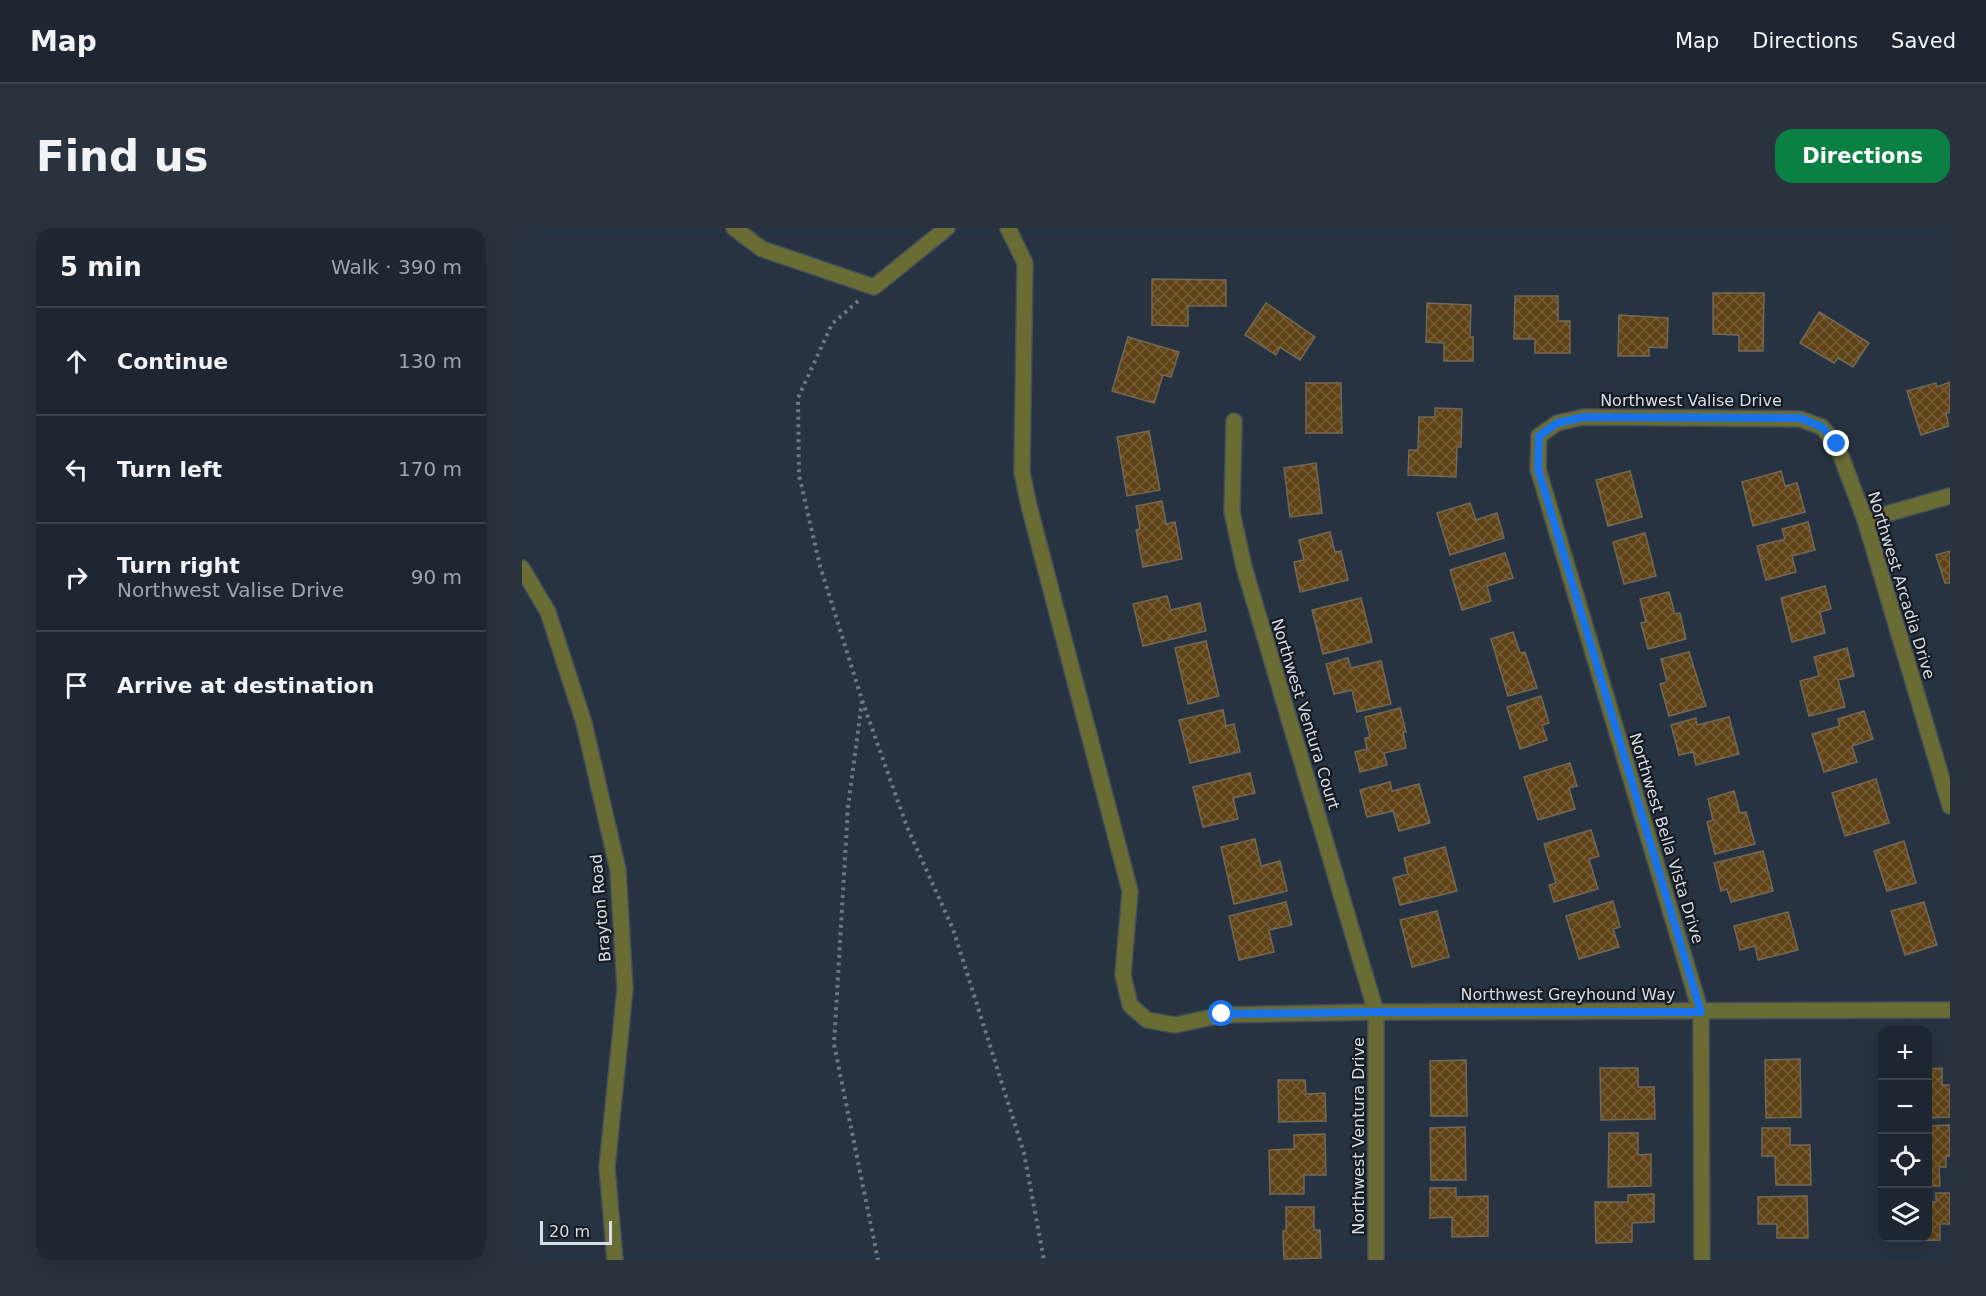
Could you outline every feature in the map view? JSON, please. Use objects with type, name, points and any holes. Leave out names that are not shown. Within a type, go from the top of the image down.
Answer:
[{"type":"street","points":[[734,228],[762,249],[874,287],[947,228]]},
{"type":"street","name":"Northwest Greyhound Way","points":[[1008,228],[1025,263],[1022,472],[1029,507],[1130,891],[1123,975],[1130,1005],[1147,1020],[1175,1024],[1222,1014],[1376,1012],[1950,1010]]},
{"type":"street","name":"Northwest Valise Drive","points":[[1539,436],[1557,423],[1584,417],[1800,418],[1822,427],[1837,444]]},
{"type":"street","name":"Northwest Ventura Court","points":[[1234,421],[1232,512],[1244,567],[1376,1012]]},
{"type":"street","name":"Northwest Bella Vista Drive","points":[[1539,436],[1538,469],[1701,1012],[1702,1260]]},
{"type":"street","name":"Northwest Arcadia Drive","points":[[1837,444],[1865,520],[1950,806]]},
{"type":"street","points":[[1865,520],[1950,496]]},
{"type":"street","name":"Brayton Road","points":[[522,568],[548,612],[584,723],[618,870],[625,989],[607,1167],[615,1260]]},
{"type":"street","name":"Northwest Ventura Drive","points":[[1376,1012],[1376,1260]]},
{"type":"path","points":[[874,287],[832,324],[798,398],[800,475],[820,566],[862,700],[908,827],[953,929],[1024,1153],[1044,1260]]},
{"type":"path","points":[[862,700],[848,807],[834,1044],[878,1260]]},
{"type":"building","points":[[1152,279],[1226,280],[1226,306],[1188,306],[1188,326],[1152,325]]},
{"type":"building","points":[[1713,293],[1764,293],[1763,351],[1739,351],[1739,335],[1713,334]]},
{"type":"building","points":[[1515,296],[1558,296],[1558,321],[1570,321],[1570,353],[1535,353],[1535,339],[1514,339]]},
{"type":"building","points":[[1266,303],[1315,337],[1300,360],[1280,347],[1276,355],[1245,335]]},
{"type":"building","points":[[1427,303],[1471,305],[1470,337],[1473,337],[1473,361],[1444,361],[1444,343],[1426,342]]},
{"type":"building","points":[[1819,312],[1869,343],[1853,367],[1838,358],[1834,363],[1800,343]]},
{"type":"building","points":[[1619,315],[1668,318],[1667,348],[1649,347],[1649,356],[1618,356]]},
{"type":"building","points":[[1128,337],[1179,352],[1171,377],[1163,375],[1154,403],[1112,391]]},
{"type":"building","points":[[1950,382],[1950,412],[1946,414],[1949,426],[1921,435],[1907,391],[1936,383],[1937,387]]},
{"type":"building","points":[[1306,383],[1341,383],[1342,433],[1306,433]]},
{"type":"building","points":[[1435,408],[1462,409],[1461,447],[1457,447],[1456,477],[1408,475],[1409,450],[1418,450],[1419,417],[1435,417]]},
{"type":"building","points":[[1149,431],[1160,490],[1127,496],[1117,437]]},
{"type":"building","points":[[1316,463],[1322,513],[1290,517],[1284,468]]},
{"type":"building","points":[[1630,471],[1642,517],[1608,526],[1596,480]]},
{"type":"building","points":[[1781,471],[1785,486],[1797,483],[1805,512],[1753,526],[1742,482]]},
{"type":"building","points":[[1162,501],[1166,524],[1175,522],[1182,559],[1143,567],[1136,530],[1140,529],[1136,506]]},
{"type":"building","points":[[1470,503],[1476,520],[1497,513],[1504,538],[1450,555],[1437,513]]},
{"type":"building","points":[[1808,522],[1815,550],[1792,556],[1796,572],[1766,580],[1757,546],[1785,539],[1782,529]]},
{"type":"building","points":[[1330,532],[1335,552],[1341,551],[1348,580],[1300,592],[1294,562],[1304,560],[1299,540]]},
{"type":"building","points":[[1645,533],[1656,576],[1624,584],[1613,542]]},
{"type":"building","points":[[1950,551],[1950,583],[1945,583],[1936,555]]},
{"type":"building","points":[[1505,553],[1513,578],[1487,586],[1491,601],[1462,610],[1450,570]]},
{"type":"building","points":[[1825,586],[1831,609],[1820,612],[1825,633],[1792,642],[1781,598]]},
{"type":"building","points":[[1669,592],[1675,614],[1680,613],[1686,639],[1648,649],[1641,623],[1646,622],[1640,599]]},
{"type":"building","points":[[1167,596],[1171,610],[1200,603],[1206,631],[1143,646],[1133,604]]},
{"type":"building","points":[[1361,598],[1372,642],[1323,654],[1312,610]]},
{"type":"building","points":[[1513,632],[1520,653],[1525,652],[1537,688],[1508,696],[1491,639]]},
{"type":"building","points":[[1206,641],[1219,696],[1188,704],[1175,648]]},
{"type":"building","points":[[1847,648],[1854,676],[1838,680],[1845,707],[1809,716],[1800,681],[1819,676],[1814,657]]},
{"type":"building","points":[[1689,652],[1706,706],[1669,716],[1660,684],[1667,682],[1661,659]]},
{"type":"building","points":[[1348,658],[1351,668],[1381,661],[1391,704],[1357,712],[1352,690],[1334,694],[1326,664]]},
{"type":"building","points":[[1541,696],[1549,723],[1542,725],[1547,740],[1520,749],[1507,707]]},
{"type":"building","points":[[1400,708],[1406,732],[1403,732],[1406,748],[1384,753],[1387,765],[1360,772],[1355,752],[1367,749],[1365,738],[1370,737],[1365,717]]},
{"type":"building","points":[[1223,710],[1226,726],[1234,724],[1240,752],[1190,763],[1179,720]]},
{"type":"building","points":[[1864,711],[1873,739],[1852,746],[1857,762],[1824,772],[1812,734],[1840,726],[1838,719]]},
{"type":"building","points":[[1729,717],[1739,754],[1696,765],[1693,752],[1679,755],[1671,725],[1696,718],[1697,725]]},
{"type":"building","points":[[1570,763],[1577,786],[1569,788],[1575,809],[1538,820],[1524,777]]},
{"type":"building","points":[[1250,773],[1255,793],[1233,798],[1238,819],[1203,827],[1193,787]]},
{"type":"building","points":[[1876,779],[1889,823],[1845,836],[1832,793]]},
{"type":"building","points":[[1390,782],[1392,791],[1419,784],[1430,823],[1399,831],[1393,811],[1367,817],[1360,790]]},
{"type":"building","points":[[1734,791],[1740,813],[1746,812],[1755,844],[1715,854],[1707,822],[1713,820],[1708,799]]},
{"type":"building","points":[[1591,830],[1599,856],[1589,859],[1598,889],[1554,902],[1549,885],[1556,883],[1544,844]]},
{"type":"building","points":[[1255,839],[1261,866],[1280,861],[1287,891],[1234,904],[1221,847]]},
{"type":"building","points":[[1904,841],[1916,883],[1887,891],[1874,851]]},
{"type":"building","points":[[1445,847],[1457,891],[1400,905],[1393,878],[1408,874],[1404,858]]},
{"type":"building","points":[[1763,851],[1773,891],[1731,902],[1727,889],[1721,891],[1714,863]]},
{"type":"building","points":[[1613,901],[1620,927],[1613,929],[1619,947],[1579,959],[1566,916]]},
{"type":"building","points":[[1286,902],[1292,925],[1269,930],[1274,952],[1239,960],[1229,916]]},
{"type":"building","points":[[1924,902],[1937,945],[1905,955],[1891,911]]},
{"type":"building","points":[[1437,911],[1449,957],[1412,967],[1400,920]]},
{"type":"building","points":[[1788,912],[1798,950],[1758,960],[1755,946],[1740,950],[1734,926]]},
{"type":"building","points":[[1800,1059],[1801,1117],[1766,1118],[1765,1060]]},
{"type":"building","points":[[1466,1060],[1467,1116],[1431,1116],[1430,1061]]},
{"type":"building","points":[[1600,1068],[1638,1068],[1638,1087],[1654,1087],[1655,1119],[1601,1120]]},
{"type":"building","points":[[1942,1068],[1942,1085],[1950,1085],[1950,1117],[1932,1118],[1932,1069]]},
{"type":"building","points":[[1278,1080],[1305,1080],[1306,1094],[1325,1093],[1326,1121],[1279,1122]]},
{"type":"building","points":[[1950,1125],[1950,1156],[1946,1156],[1946,1167],[1939,1167],[1940,1186],[1932,1186],[1932,1126]]},
{"type":"building","points":[[1465,1127],[1466,1180],[1431,1180],[1430,1128]]},
{"type":"building","points":[[1762,1128],[1790,1128],[1790,1145],[1810,1145],[1811,1185],[1776,1185],[1775,1156],[1762,1156]]},
{"type":"building","points":[[1609,1133],[1638,1133],[1638,1155],[1651,1154],[1651,1186],[1608,1187]]},
{"type":"building","points":[[1325,1134],[1326,1175],[1304,1175],[1304,1194],[1270,1194],[1269,1150],[1294,1149],[1294,1135]]},
{"type":"building","points":[[1430,1188],[1456,1188],[1456,1197],[1488,1196],[1488,1236],[1452,1237],[1452,1217],[1430,1218]]},
{"type":"building","points":[[1936,1193],[1950,1193],[1950,1224],[1940,1224],[1940,1240],[1932,1240],[1932,1202],[1936,1202]]},
{"type":"building","points":[[1654,1194],[1654,1222],[1632,1223],[1632,1242],[1596,1243],[1595,1202],[1628,1202],[1628,1195]]},
{"type":"building","points":[[1807,1196],[1808,1238],[1777,1238],[1777,1224],[1758,1224],[1758,1197]]},
{"type":"building","points":[[1286,1207],[1314,1207],[1314,1230],[1320,1230],[1321,1258],[1284,1259],[1283,1231],[1286,1231]]},
{"type":"route","points":[[1222,1014],[1701,1012],[1538,469],[1539,436],[1557,423],[1584,417],[1800,418],[1822,427],[1837,444]]}]
